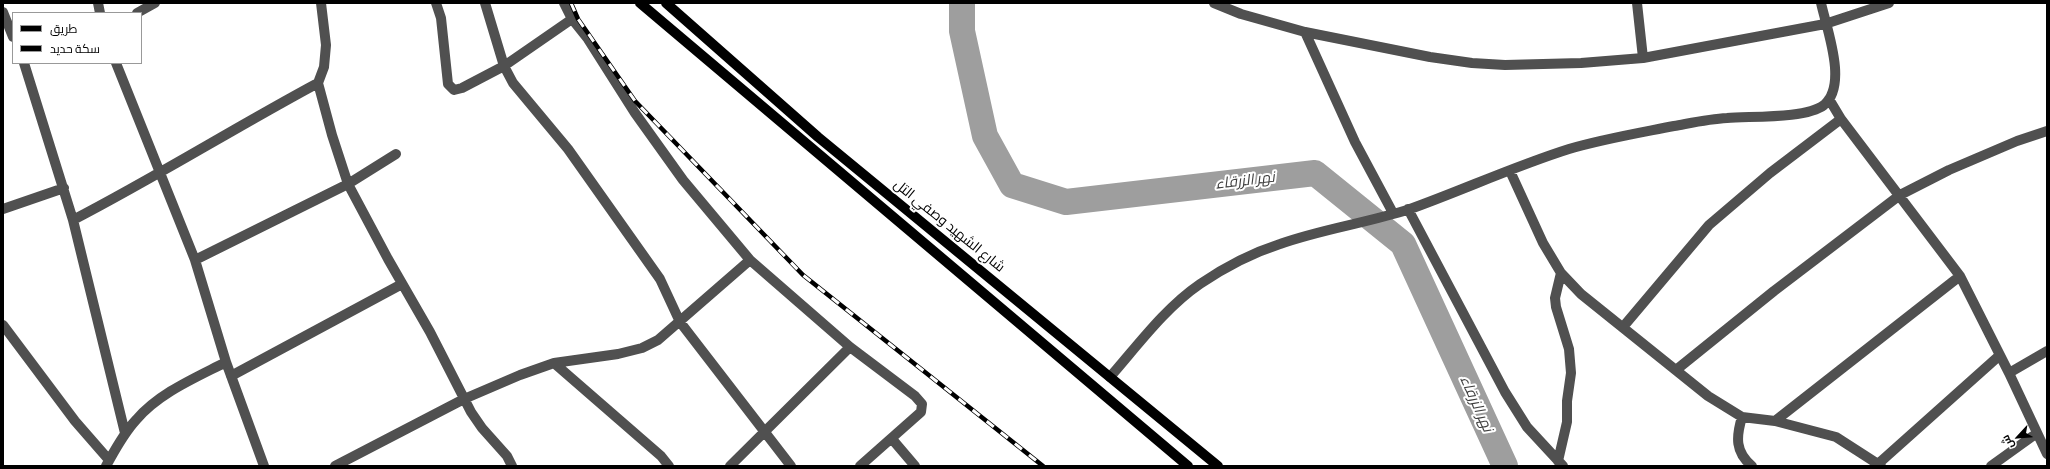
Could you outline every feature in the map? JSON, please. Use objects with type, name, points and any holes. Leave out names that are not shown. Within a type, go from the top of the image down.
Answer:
[{"type":"main road","name":"شارع الشهيد وصفي التل","points":[[640,3],[1188,466]]},
{"type":"main road","name":"شارع الشهيد وصفي التل","points":[[666,3],[818,137],[1218,466]]},
{"type":"street","points":[[139,12],[155,3]]},
{"type":"street","points":[[321,3],[326,46],[324,67],[318,83],[332,135],[348,184],[402,284],[430,332],[464,399],[482,428],[507,456],[512,466]]},
{"type":"street","points":[[436,3],[441,18],[448,84],[454,90],[462,88],[504,66],[572,19]]},
{"type":"street","points":[[486,3],[504,66],[513,83],[568,149],[660,280],[680,322],[791,466]]},
{"type":"street","points":[[564,3],[572,19],[588,39],[635,113],[683,180],[750,260],[850,347],[915,396],[922,404],[921,412],[860,466]]},
{"type":"street","points":[[1214,3],[1241,14],[1305,32],[1472,63],[1505,65],[1574,63],[1643,58],[1825,24],[1889,3]]},
{"type":"street","points":[[1637,3],[1643,58]]},
{"type":"street","points":[[1110,377],[1167,313],[1199,285],[1234,264],[1271,247],[1313,234],[1408,209],[1549,156],[1594,143],[1669,127],[1723,118],[1808,112],[1823,106],[1833,93],[1836,69],[1821,3]]},
{"type":"street","points":[[4,15],[12,35]]},
{"type":"street","points":[[1305,32],[1355,142],[1393,213]]},
{"type":"street","points":[[24,64],[73,220],[125,433]]},
{"type":"street","points":[[116,64],[195,260],[226,362],[264,466]]},
{"type":"street","points":[[73,220],[318,83]]},
{"type":"street","points":[[1829,100],[1841,119],[1960,276],[2010,373],[2047,454]]},
{"type":"street","points":[[1623,326],[1709,225],[1770,173],[1841,119]]},
{"type":"street","points":[[1676,370],[1774,291],[1900,195],[1971,160],[2016,141],[2047,131]]},
{"type":"street","points":[[195,260],[348,184],[396,154]]},
{"type":"street","points":[[1510,171],[1543,243],[1561,273],[1581,294],[1623,326],[1708,396],[1742,417],[1775,421],[1836,437],[1880,465],[2000,355]]},
{"type":"street","points":[[3,210],[64,188]]},
{"type":"street","points":[[1408,209],[1505,392],[1526,428],[1561,464]]},
{"type":"street","points":[[334,466],[464,399],[520,375],[554,363],[618,354],[642,348],[658,340],[750,260]]},
{"type":"street","points":[[1561,273],[1557,285],[1555,302],[1569,349],[1571,373],[1567,401],[1567,422],[1561,464]]},
{"type":"street","points":[[1775,421],[1960,276]]},
{"type":"street","points":[[231,376],[402,284]]},
{"type":"street","points":[[3,324],[107,463],[125,433],[136,419],[159,399],[226,362]]},
{"type":"street","points":[[730,466],[850,347]]},
{"type":"street","points":[[2010,373],[2047,351]]},
{"type":"street","points":[[554,363],[661,456],[669,466]]},
{"type":"street","points":[[1742,417],[1737,433],[1737,445],[1742,455],[1752,466]]},
{"type":"street","points":[[1991,466],[2037,433]]},
{"type":"street","points":[[892,438],[914,466]]},
{"type":"waterway","name":"نهر الزرقاء","points":[[962,3],[962,31],[985,136],[1012,185],[1066,202],[1315,173],[1403,244],[1505,466]]},
{"type":"railway","points":[[571,3],[578,19],[635,101],[803,275],[1043,466]]}]
